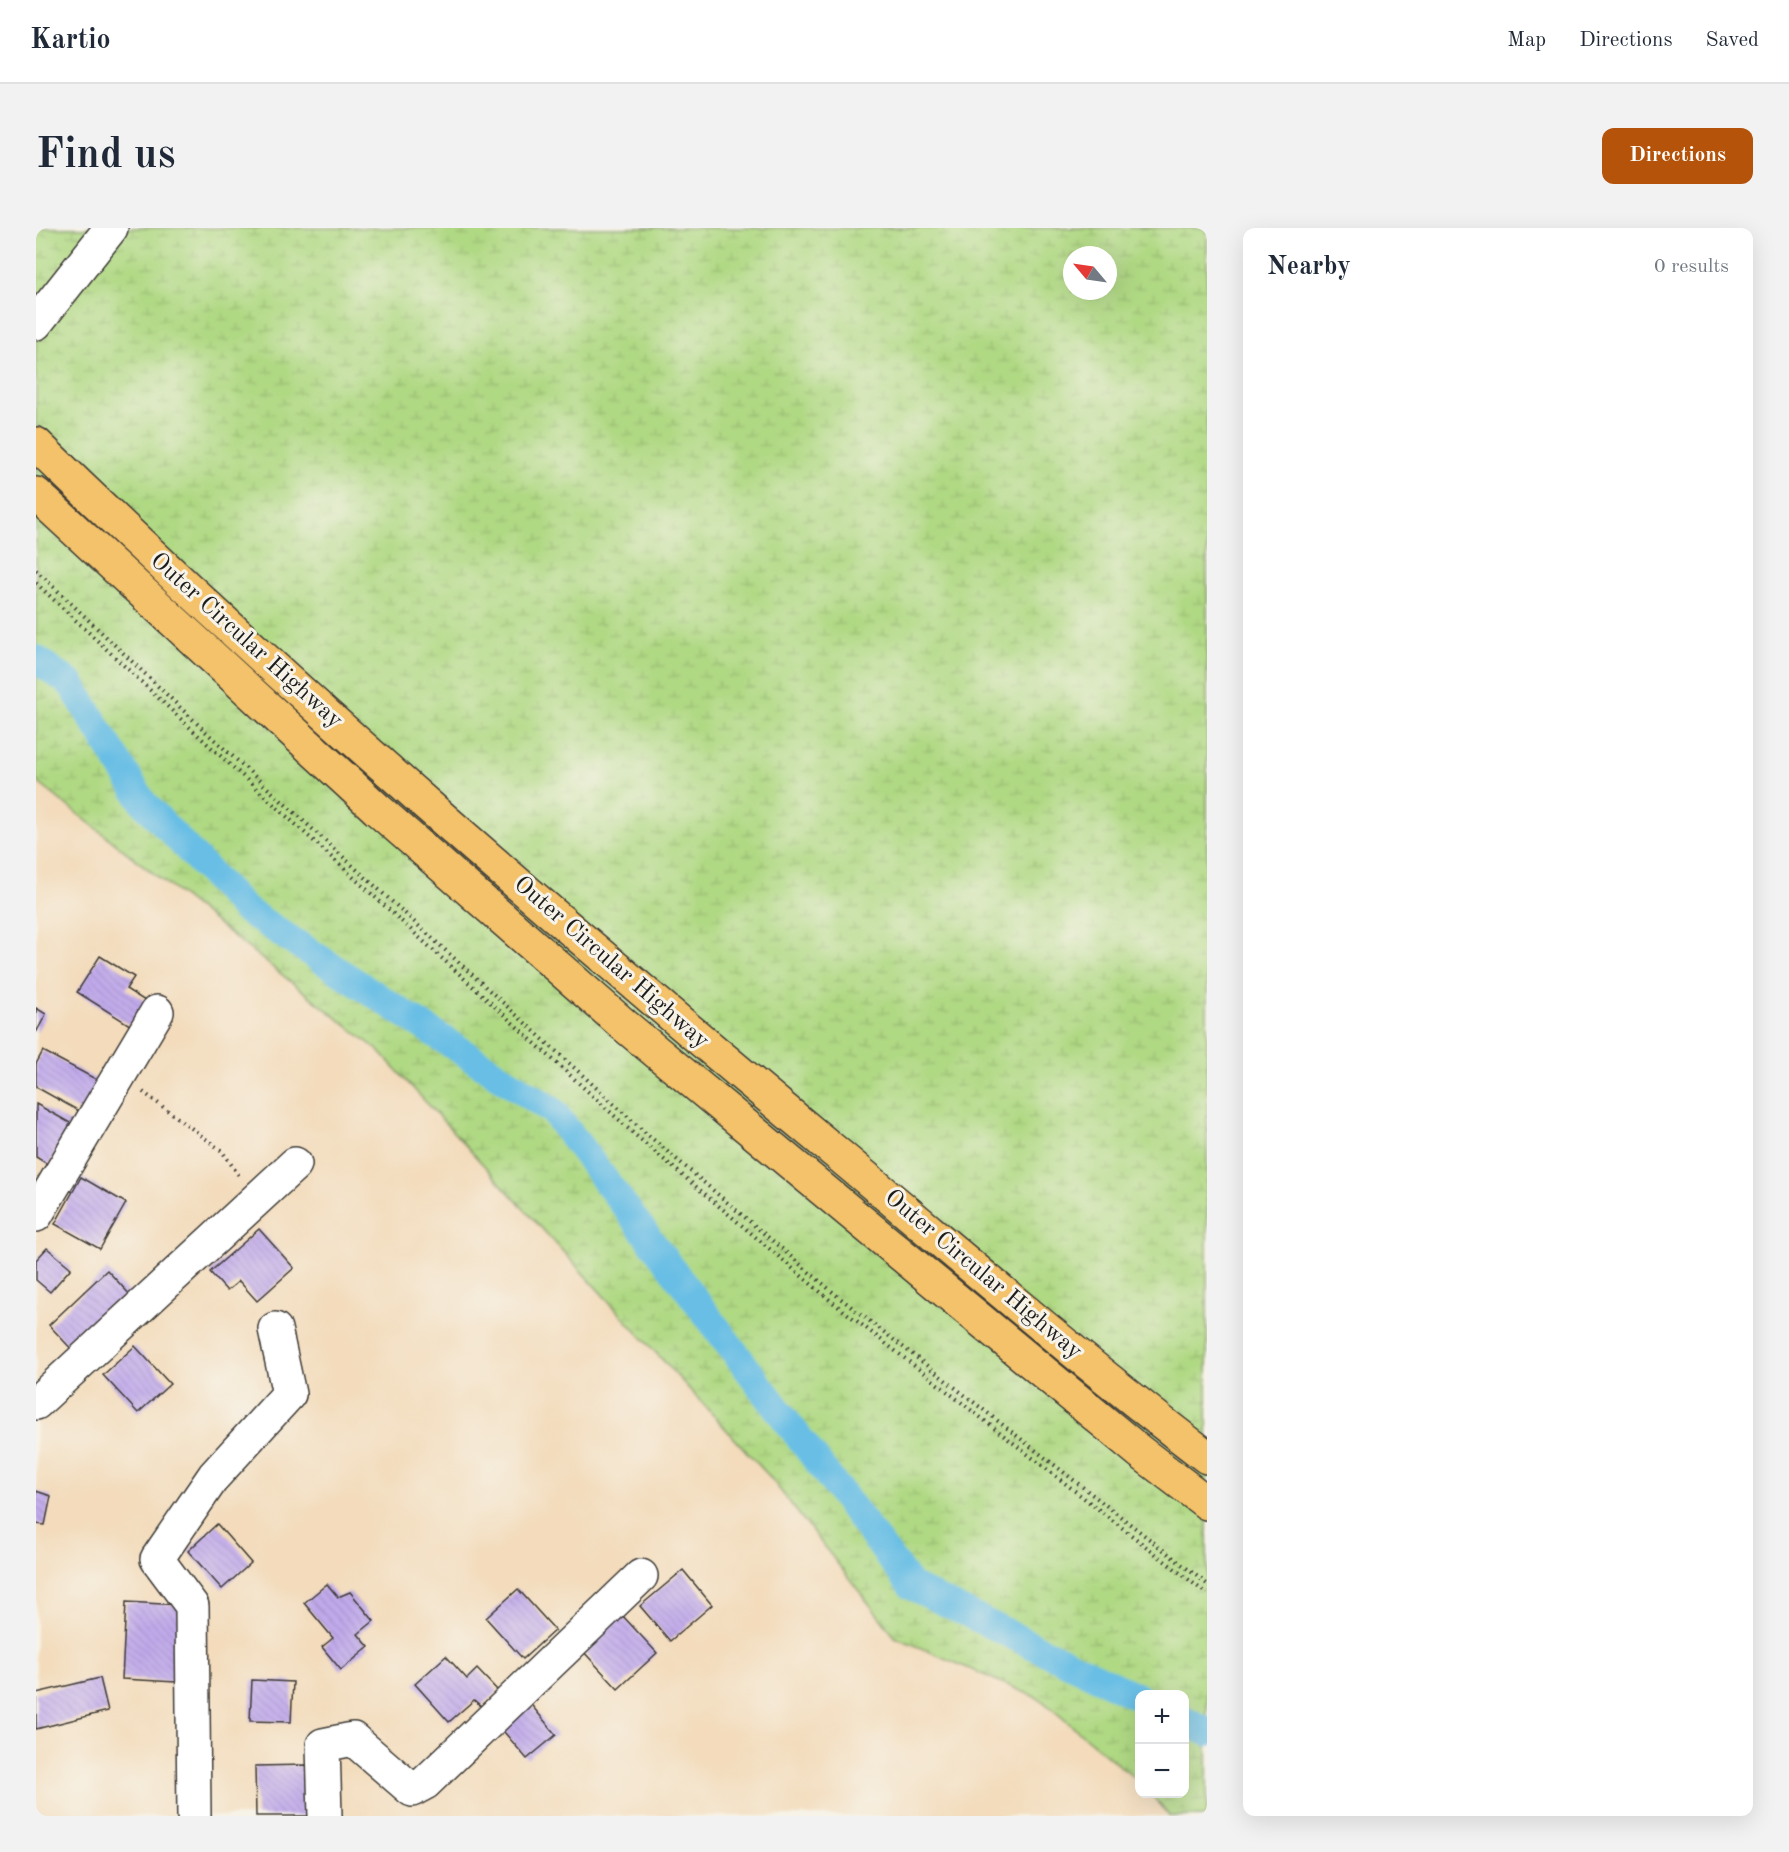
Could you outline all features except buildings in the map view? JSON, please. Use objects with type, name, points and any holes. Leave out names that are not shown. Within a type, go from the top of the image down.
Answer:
[{"type":"highway","name":"Outer Circular Highway","points":[[36,444],[148,552],[401,781],[647,996],[1207,1457]]},
{"type":"highway","name":"Outer Circular Highway","points":[[36,494],[377,809],[624,1025],[1140,1452],[1207,1503]]},
{"type":"street","points":[[36,323],[111,228]]},
{"type":"street","points":[[36,1215],[157,1012]]},
{"type":"street","points":[[36,1403],[296,1164]]},
{"type":"street","points":[[194,1816],[192,1606],[157,1559],[214,1476],[289,1394],[274,1329]]},
{"type":"street","points":[[326,1816],[323,1745],[353,1739],[412,1790],[425,1783],[641,1576]]},
{"type":"path","points":[[36,570],[215,740],[648,1135],[835,1294],[1207,1584]]},
{"type":"path","points":[[36,583],[201,738],[642,1141],[830,1300],[1207,1594]]},
{"type":"path","points":[[113,1083],[142,1092],[222,1151],[244,1183]]},
{"type":"green space","points":[[36,228],[1207,228],[1207,1816],[1169,1816],[1154,1798],[1189,1798],[1189,1690],[1135,1690],[1135,1779],[1040,1699],[895,1637],[769,1476],[379,1051],[36,781]]},
{"type":"waterway","points":[[36,659],[71,684],[143,802],[244,909],[553,1111],[911,1586],[1135,1696]]},
{"type":"waterway","points":[[1189,1723],[1207,1732]]}]
